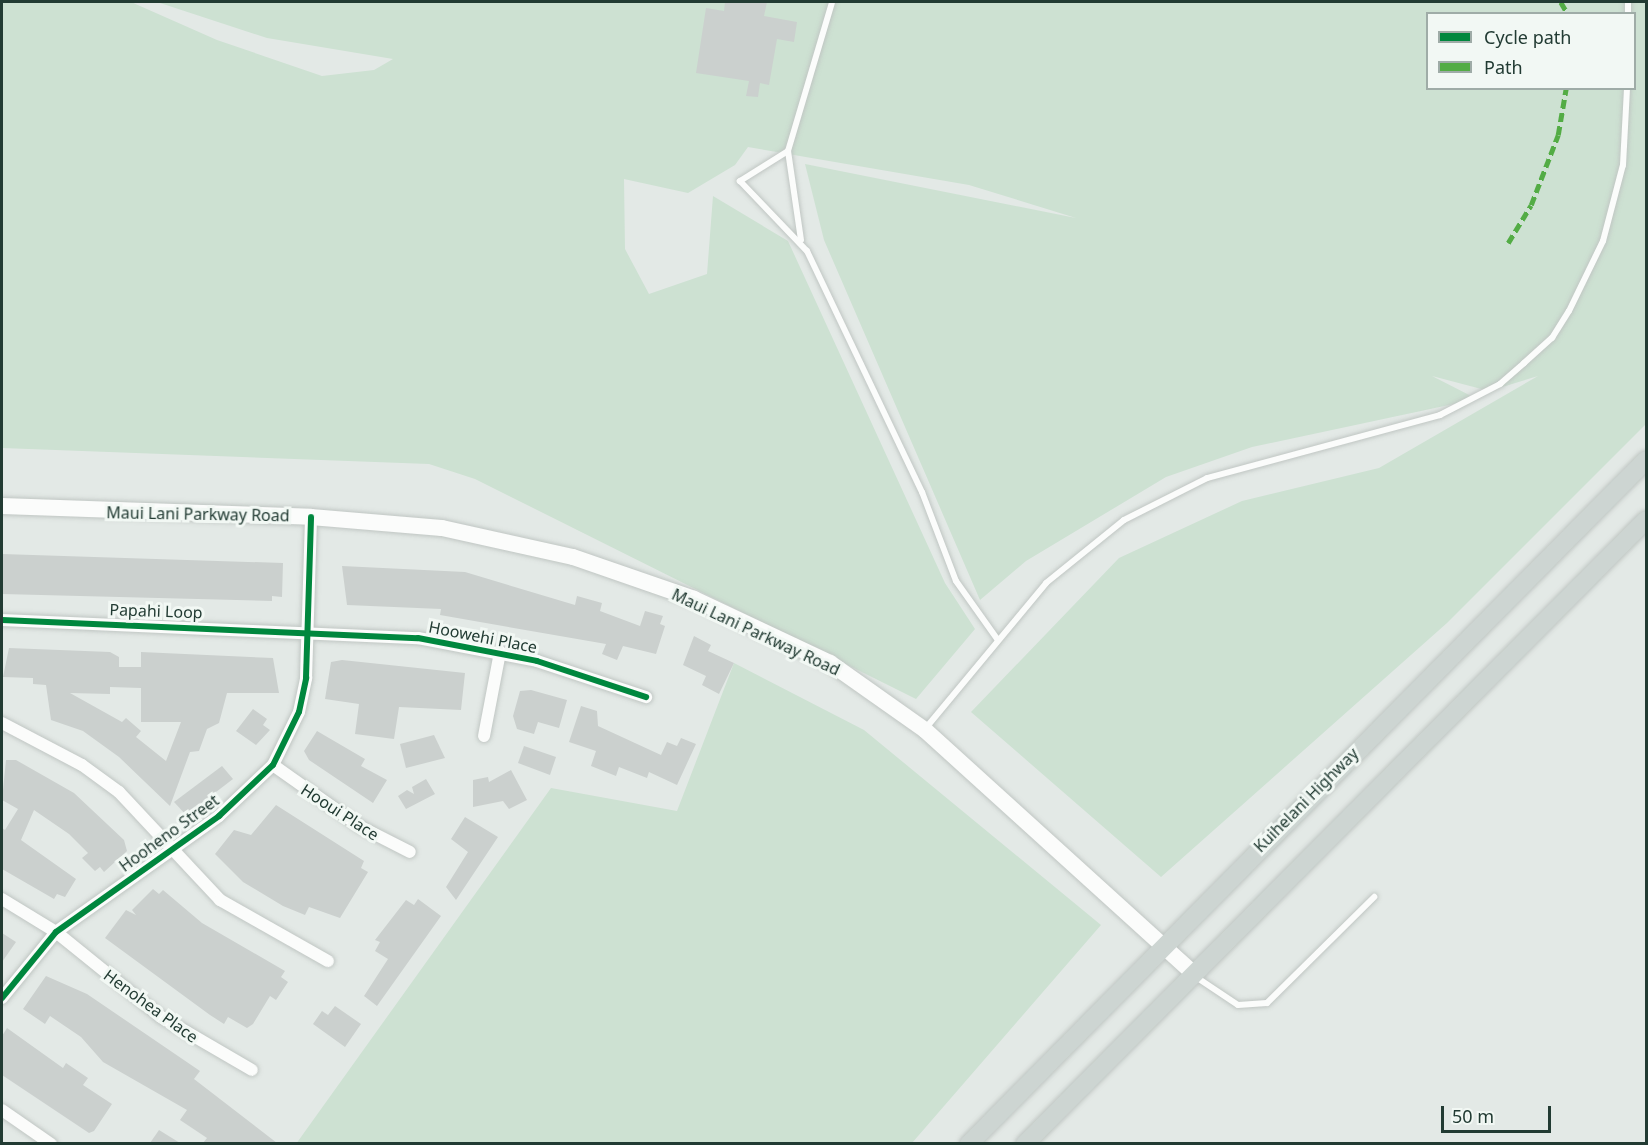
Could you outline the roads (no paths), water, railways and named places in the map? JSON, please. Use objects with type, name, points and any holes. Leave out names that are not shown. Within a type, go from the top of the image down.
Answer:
[{"type":"main road","name":"Kuihelani Highway","points":[[969,1143],[1163,942],[1647,460]]},
{"type":"main road","name":"Maui Lani Parkway Road","points":[[2,506],[311,517],[482,536],[573,557],[672,591],[830,663],[925,730],[1163,942],[1192,972]]},
{"type":"main road","points":[[1025,1143],[1192,972],[1647,520]]},
{"type":"street","name":"Hooheno Street","points":[[2,998],[56,932],[219,816],[273,765],[299,712],[310,630],[311,517]]},
{"type":"street","name":"Papahi Loop","points":[[2,620],[310,630]]},
{"type":"street","name":"Hoowehi Place","points":[[310,630],[500,652],[646,697]]},
{"type":"street","points":[[484,736],[500,652]]},
{"type":"street","points":[[2,723],[82,765],[118,792],[169,851],[220,900],[328,961]]},
{"type":"street","name":"Hooui Place","points":[[273,765],[359,826],[410,852]]},
{"type":"street","points":[[2,899],[56,932]]},
{"type":"street","name":"Henohea Place","points":[[56,932],[161,1017],[252,1070]]},
{"type":"street","points":[[2,1110],[51,1143]]},
{"type":"lane","points":[[832,2],[788,151],[801,241],[922,492],[956,581],[998,640]]},
{"type":"lane","points":[[925,730],[998,640],[1081,550],[1163,497],[1244,466],[1440,415],[1500,384],[1524,363],[1563,320],[1603,241],[1623,165],[1627,90]]},
{"type":"lane","points":[[788,151],[740,181],[801,241]]},
{"type":"lane","points":[[1192,972],[1238,1005],[1267,1002],[1374,897]]}]
